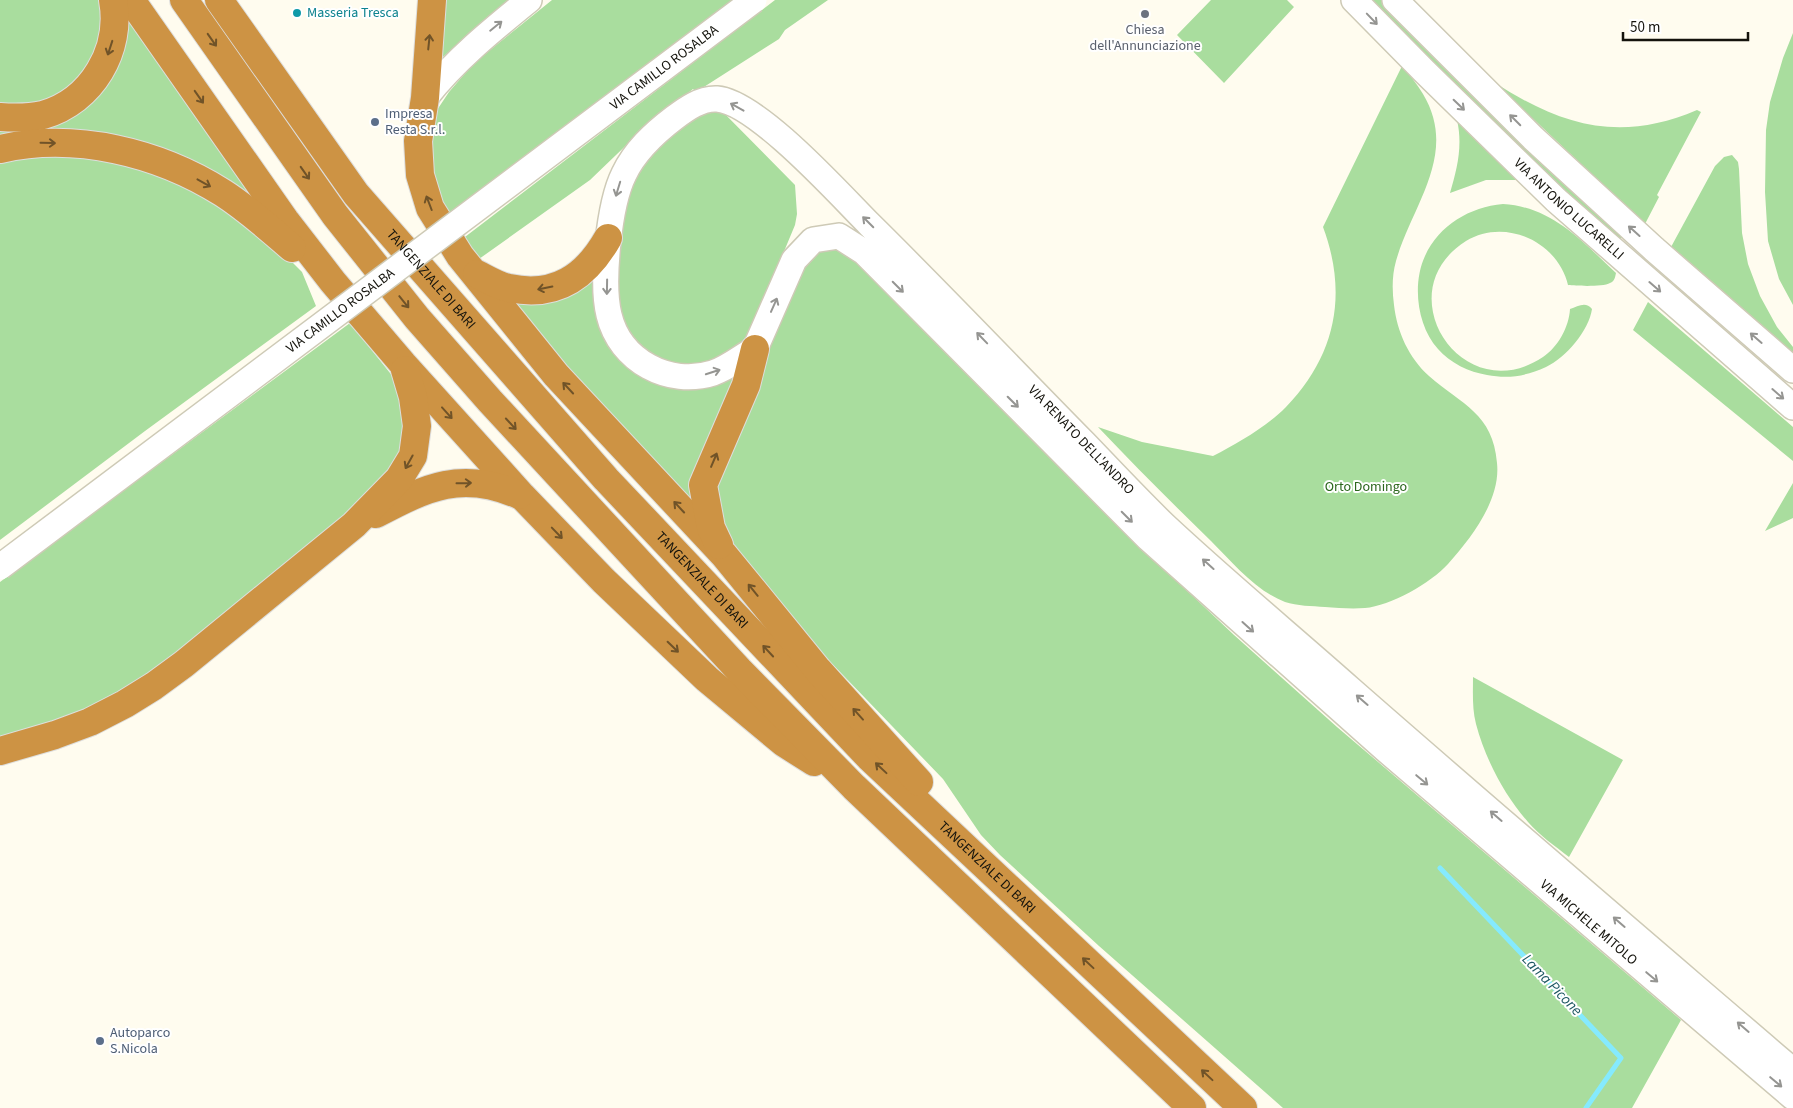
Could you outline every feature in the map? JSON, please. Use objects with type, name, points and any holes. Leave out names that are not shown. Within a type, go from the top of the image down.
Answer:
[{"type":"highway","points":[[0,117],[23,118],[42,115],[62,107],[80,96],[106,62],[113,39],[115,12],[113,0]]},
{"type":"highway","points":[[131,0],[285,220],[333,282],[403,364],[522,496],[604,581],[707,679],[784,743],[854,787]]},
{"type":"highway","points":[[184,0],[334,215],[417,318],[490,401],[706,634],[854,787],[1192,1108]]},
{"type":"highway","name":"TANGENZIALE DI BARI","points":[[219,0],[356,194],[606,479],[869,757],[1243,1108]]},
{"type":"highway","points":[[432,0],[425,98],[418,141],[420,175],[430,208],[460,256],[556,375],[724,555],[818,670],[930,794],[951,835]]},
{"type":"highway","points":[[0,149],[38,143],[76,143],[106,147],[169,166],[223,194],[259,220],[333,282]]},
{"type":"highway","points":[[473,273],[507,288],[532,291],[552,288],[570,281],[584,271],[599,255],[608,238]]},
{"type":"highway","points":[[724,555],[711,528],[704,485],[746,385],[755,349]]},
{"type":"highway","points":[[1,750],[55,735],[90,722],[154,686],[184,664],[354,525],[399,479],[413,456],[417,426],[413,397],[403,364]]},
{"type":"highway","points":[[354,525],[415,493],[437,486],[461,482],[484,483],[501,487],[522,496]]},
{"type":"street","points":[[425,98],[443,75],[484,37],[529,0]]},
{"type":"street","name":"VIA CAMILLO ROSALBA","points":[[0,568],[754,0]]},
{"type":"street","name":"VIA ANTONIO LUCARELLI","points":[[1354,0],[1556,200],[1793,407]]},
{"type":"street","name":"VIA ANTONIO LUCARELLI","points":[[1395,0],[1533,138],[1654,249],[1793,370]]},
{"type":"street","name":"VIA RENATO DELL'ANDRO","points":[[719,99],[736,105],[778,134],[880,234],[1164,525],[1392,740],[1148,538],[864,252],[839,236],[813,240],[794,260],[755,349],[724,369],[692,377],[672,376],[653,370],[634,357],[618,337],[610,318],[606,293],[608,238],[616,198],[622,177],[635,154],[650,137],[690,106],[706,100],[719,99]]},
{"type":"street","name":"VIA MICHELE MITOLO","points":[[1392,740],[1793,1070]]},
{"type":"street","name":"VIA MICHELE MITOLO","points":[[1392,740],[1793,1097]]},
{"type":"green space","points":[[0,0],[104,0],[108,9],[86,80],[58,99],[30,108],[0,105]]},
{"type":"green space","points":[[443,0],[512,0],[438,61]]},
{"type":"green space","points":[[552,0],[732,0],[445,216],[430,176],[432,124],[437,110],[449,92],[474,63]]},
{"type":"green space","points":[[775,0],[828,0],[785,30],[779,39],[696,92],[693,89],[641,131],[590,180],[479,259],[461,240]]},
{"type":"green space","points":[[1211,0],[1287,0],[1294,7],[1224,83],[1177,35]]},
{"type":"green space","points":[[1368,0],[1382,0],[1440,59],[1624,235],[1617,243]]},
{"type":"green space","points":[[129,19],[264,211],[207,175],[0,141],[0,125],[52,121]]},
{"type":"green space","points":[[1793,33],[1793,305],[1779,279],[1768,241],[1765,192],[1766,130],[1770,102],[1783,58]]},
{"type":"green space","name":"Orto Domingo","points":[[1402,66],[1423,94],[1433,116],[1436,138],[1429,179],[1396,261],[1393,277],[1393,299],[1398,325],[1405,344],[1422,369],[1464,403],[1482,421],[1489,432],[1494,446],[1497,477],[1489,504],[1475,530],[1448,564],[1421,586],[1386,603],[1365,608],[1294,604],[1274,597],[1245,576],[1098,427],[1142,442],[1213,456],[1261,428],[1286,407],[1303,387],[1326,345],[1333,323],[1335,276],[1331,252],[1323,227]]},
{"type":"green space","points":[[1494,82],[1543,110],[1567,119],[1592,125],[1642,126],[1669,120],[1697,110],[1701,112],[1657,195],[1659,197],[1645,224]]},
{"type":"green space","points":[[717,106],[795,185],[797,214],[795,225],[746,340],[728,357],[693,368],[657,361],[625,333],[615,289],[624,197],[647,154],[702,112]]},
{"type":"green space","points":[[1457,120],[1517,180],[1486,180],[1450,193],[1457,166],[1459,148]]},
{"type":"green space","points":[[25,153],[122,161],[194,186],[260,230],[302,272],[316,306],[0,540],[0,160]]},
{"type":"green space","points":[[1732,155],[1738,162],[1742,233],[1748,264],[1760,296],[1777,327],[1793,347],[1793,354],[1671,247],[1715,166],[1724,157]]},
{"type":"green space","points":[[1503,204],[1537,212],[1551,219],[1578,238],[1616,273],[1613,281],[1607,284],[1590,286],[1568,285],[1562,270],[1542,246],[1528,238],[1513,233],[1497,232],[1481,234],[1466,241],[1443,263],[1432,288],[1433,314],[1444,338],[1462,357],[1485,369],[1513,370],[1543,357],[1562,336],[1570,309],[1587,305],[1592,309],[1581,334],[1569,350],[1554,363],[1524,375],[1510,377],[1473,372],[1454,363],[1443,354],[1431,340],[1425,329],[1421,317],[1418,292],[1421,267],[1425,256],[1438,235],[1468,214],[1479,209]]},
{"type":"green space","points":[[841,246],[1163,568],[1234,635],[1337,727],[1681,1020],[1632,1108],[1283,1108],[1099,946],[1000,855],[981,835],[943,779],[789,619],[717,527],[714,483],[800,271],[818,249]]},
{"type":"green space","points":[[596,271],[629,363],[744,367],[696,515],[500,294]]},
{"type":"green space","points":[[1648,302],[1793,427],[1793,461],[1633,330]]},
{"type":"green space","points":[[350,323],[398,383],[410,425],[390,480],[167,663],[121,693],[72,716],[0,738],[0,582]]},
{"type":"green space","points":[[1793,483],[1793,518],[1765,531]]},
{"type":"green space","points":[[1473,677],[1623,760],[1569,857],[1528,822],[1496,776],[1476,724],[1473,706]]},
{"type":"waterway","name":"Lama Picone","points":[[1440,868],[1621,1058],[1586,1108]]},
{"type":"place","name":"Masseria Tresca","points":[[297,13]]},
{"type":"place","name":"Chiesa dell'Annunciazione","points":[[1145,14]]},
{"type":"place","name":"Impresa Resta S.r.l.","points":[[375,122]]},
{"type":"place","name":"Autoparco S.Nicola","points":[[100,1041]]}]
